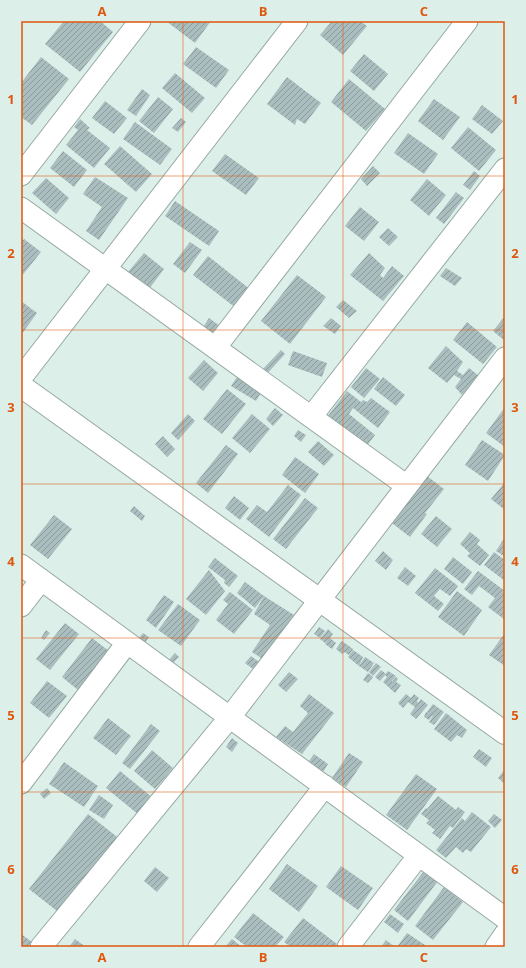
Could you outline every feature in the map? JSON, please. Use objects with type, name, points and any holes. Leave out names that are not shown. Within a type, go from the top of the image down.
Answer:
[{"type":"street","points":[[21,175],[140,21]]},
{"type":"street","points":[[21,378],[297,21]]},
{"type":"street","points":[[215,348],[467,21]]},
{"type":"street","points":[[311,417],[505,169]]},
{"type":"street","points":[[21,208],[407,486]]},
{"type":"street","points":[[41,947],[230,717],[505,358]]},
{"type":"street","points":[[21,386],[505,732]]},
{"type":"street","points":[[21,565],[505,918]]},
{"type":"street","points":[[21,606],[41,580]]},
{"type":"street","points":[[21,783],[128,643]]},
{"type":"street","points":[[199,947],[325,786]]},
{"type":"street","points":[[348,947],[419,855]]},
{"type":"street","points":[[496,947],[505,934]]},
{"type":"building","points":[[64,21],[100,21],[113,32],[80,72],[45,44]]},
{"type":"building","points":[[166,21],[211,21],[195,43]]},
{"type":"building","points":[[332,21],[360,21],[367,26],[343,55],[320,35]]},
{"type":"building","points":[[196,47],[229,70],[216,88],[183,64]]},
{"type":"building","points":[[364,54],[388,74],[374,91],[350,71]]},
{"type":"building","points":[[41,57],[69,79],[32,125],[21,117],[21,83]]},
{"type":"building","points":[[175,73],[205,98],[192,113],[162,88]]},
{"type":"building","points":[[287,77],[321,103],[305,124],[297,119],[295,125],[267,104]]},
{"type":"building","points":[[349,79],[385,109],[366,131],[331,102]]},
{"type":"building","points":[[142,89],[150,95],[136,116],[127,110]]},
{"type":"building","points":[[158,97],[173,109],[154,133],[139,121]]},
{"type":"building","points":[[434,99],[460,117],[443,140],[418,121]]},
{"type":"building","points":[[105,101],[127,118],[114,134],[92,118]]},
{"type":"building","points":[[482,105],[503,121],[492,134],[472,119]]},
{"type":"building","points":[[181,118],[186,122],[178,132],[172,128]]},
{"type":"building","points":[[80,119],[90,128],[87,130],[110,148],[94,168],[66,145],[78,130],[74,127]]},
{"type":"building","points":[[135,122],[172,149],[160,165],[123,139]]},
{"type":"building","points":[[468,127],[496,150],[479,171],[451,148]]},
{"type":"building","points":[[408,133],[438,154],[424,174],[394,153]]},
{"type":"building","points":[[120,146],[152,174],[136,192],[104,164]]},
{"type":"building","points":[[63,151],[87,170],[74,187],[50,168]]},
{"type":"building","points":[[225,154],[259,178],[246,195],[212,171]]},
{"type":"building","points":[[373,166],[380,173],[367,186],[361,179]]},
{"type":"building","points":[[474,171],[480,176],[470,190],[463,185]]},
{"type":"building","points":[[95,177],[128,198],[99,240],[86,231],[102,207],[83,194]]},
{"type":"building","points":[[46,178],[69,198],[56,214],[32,193]]},
{"type":"building","points":[[427,179],[446,195],[429,216],[410,200]]},
{"type":"building","points":[[456,192],[464,198],[444,224],[436,218]]},
{"type":"building","points":[[175,201],[219,231],[209,246],[165,216]]},
{"type":"building","points":[[360,207],[379,222],[364,241],[345,226]]},
{"type":"building","points":[[388,228],[398,237],[389,246],[379,237]]},
{"type":"building","points":[[24,239],[41,252],[21,277],[21,243]]},
{"type":"building","points":[[190,242],[202,250],[185,273],[173,264]]},
{"type":"building","points":[[144,253],[164,269],[149,289],[128,272]]},
{"type":"building","points":[[369,253],[385,268],[380,275],[383,278],[392,266],[404,276],[383,301],[350,275]]},
{"type":"building","points":[[208,256],[251,290],[236,308],[193,275]]},
{"type":"building","points":[[446,268],[462,278],[455,286],[440,276]]},
{"type":"building","points":[[297,275],[326,297],[290,344],[261,321]]},
{"type":"building","points":[[343,300],[357,311],[349,318],[336,307]]},
{"type":"building","points":[[21,301],[37,313],[21,335]]},
{"type":"building","points":[[505,316],[505,341],[493,331]]},
{"type":"building","points":[[209,318],[220,326],[213,336],[202,329]]},
{"type":"building","points":[[331,318],[341,326],[335,334],[323,326]]},
{"type":"building","points":[[467,322],[497,347],[483,364],[453,340]]},
{"type":"building","points":[[446,346],[463,362],[457,371],[463,375],[469,368],[479,376],[462,395],[455,387],[461,379],[454,375],[447,383],[428,368]]},
{"type":"building","points":[[281,350],[285,354],[266,375],[261,371]]},
{"type":"building","points":[[293,351],[327,363],[322,377],[288,365]]},
{"type":"building","points":[[204,360],[218,373],[203,391],[188,378]]},
{"type":"building","points":[[366,368],[380,379],[364,398],[351,387]]},
{"type":"building","points":[[237,377],[262,391],[256,401],[231,386]]},
{"type":"building","points":[[383,377],[405,395],[396,406],[374,389]]},
{"type":"building","points":[[227,389],[246,404],[222,434],[203,419]]},
{"type":"building","points":[[347,391],[361,402],[363,400],[367,402],[371,398],[390,412],[378,428],[353,408],[349,414],[375,435],[366,447],[327,417]]},
{"type":"building","points":[[505,407],[505,447],[486,433]]},
{"type":"building","points":[[275,408],[283,415],[273,426],[266,419]]},
{"type":"building","points":[[188,414],[195,421],[178,440],[171,433]]},
{"type":"building","points":[[252,414],[270,429],[250,453],[232,438]]},
{"type":"building","points":[[298,430],[306,435],[301,442],[294,436]]},
{"type":"building","points":[[163,436],[175,449],[167,457],[155,444]]},
{"type":"building","points":[[482,440],[505,455],[488,481],[465,465]]},
{"type":"building","points":[[318,441],[334,455],[324,466],[308,452]]},
{"type":"building","points":[[226,445],[238,454],[208,493],[196,483]]},
{"type":"building","points":[[295,457],[319,474],[305,493],[282,475]]},
{"type":"building","points":[[423,473],[444,489],[425,513],[427,514],[410,537],[388,520]]},
{"type":"building","points":[[505,482],[505,510],[491,499]]},
{"type":"building","points":[[288,485],[301,495],[269,537],[246,519],[257,505],[267,512]]},
{"type":"building","points":[[234,496],[249,508],[240,520],[225,508]]},
{"type":"building","points":[[305,498],[318,508],[286,549],[273,539]]},
{"type":"building","points":[[134,506],[145,516],[142,521],[130,511]]},
{"type":"building","points":[[54,515],[72,529],[48,559],[30,545]]},
{"type":"building","points":[[436,516],[452,529],[437,547],[421,534]]},
{"type":"building","points":[[470,532],[480,540],[477,544],[489,555],[480,566],[467,556],[470,553],[460,544]]},
{"type":"building","points":[[505,537],[505,557],[496,551]]},
{"type":"building","points":[[383,551],[393,560],[386,570],[375,561]]},
{"type":"building","points":[[494,552],[505,560],[505,581],[484,565]]},
{"type":"building","points":[[453,557],[472,572],[463,584],[444,569]]},
{"type":"building","points":[[215,558],[238,576],[229,587],[224,583],[225,580],[208,567]]},
{"type":"building","points":[[405,567],[416,576],[408,586],[397,578]]},
{"type":"building","points":[[435,568],[458,586],[450,596],[440,589],[434,596],[444,604],[438,611],[415,593]]},
{"type":"building","points":[[209,570],[225,591],[206,615],[186,599]]},
{"type":"building","points":[[478,571],[505,591],[505,620],[488,607],[495,598],[479,586],[472,595],[464,589]]},
{"type":"building","points":[[245,582],[264,596],[255,608],[237,593]]},
{"type":"building","points":[[457,591],[482,610],[464,636],[438,617]]},
{"type":"building","points":[[230,592],[253,610],[234,634],[216,620],[228,604],[223,600]]},
{"type":"building","points":[[164,595],[174,602],[156,628],[146,620]]},
{"type":"building","points":[[264,596],[294,615],[264,660],[252,652],[270,625],[254,614]]},
{"type":"building","points":[[178,604],[200,620],[181,646],[158,630]]},
{"type":"building","points":[[65,623],[79,634],[50,670],[36,659]]},
{"type":"building","points":[[319,627],[325,631],[320,638],[314,634]]},
{"type":"building","points":[[328,629],[333,634],[330,638],[336,643],[332,649],[325,644],[328,640],[325,643],[320,639]]},
{"type":"building","points":[[46,630],[50,633],[44,640],[41,638]]},
{"type":"building","points":[[143,633],[149,637],[145,643],[139,638]]},
{"type":"building","points":[[505,633],[505,666],[489,655]]},
{"type":"building","points":[[92,638],[109,651],[78,690],[62,677]]},
{"type":"building","points":[[342,641],[353,649],[349,655],[344,652],[342,654],[336,649]]},
{"type":"building","points":[[353,650],[363,657],[359,666],[348,657]]},
{"type":"building","points":[[175,653],[179,657],[173,663],[169,660]]},
{"type":"building","points":[[251,656],[259,662],[253,669],[245,663]]},
{"type":"building","points":[[365,657],[374,663],[368,672],[359,666]]},
{"type":"building","points":[[376,663],[381,667],[373,676],[369,672]]},
{"type":"building","points":[[381,670],[386,674],[380,681],[375,677]]},
{"type":"building","points":[[388,671],[396,676],[392,682],[396,677],[398,679],[396,682],[401,685],[395,693],[383,682],[387,677],[385,675]]},
{"type":"building","points":[[289,672],[298,679],[286,692],[278,685]]},
{"type":"building","points":[[368,673],[373,677],[368,683],[363,680]]},
{"type":"building","points":[[47,681],[67,696],[49,718],[30,703]]},
{"type":"building","points":[[309,694],[334,713],[302,754],[276,737],[285,726],[293,732],[308,713],[300,706]]},
{"type":"building","points":[[406,694],[411,698],[414,694],[419,698],[417,701],[418,703],[421,699],[428,705],[416,719],[410,714],[415,707],[408,702],[403,708],[398,703]]},
{"type":"building","points":[[433,704],[444,712],[434,725],[429,722],[433,716],[429,720],[424,717],[426,712],[430,714],[427,712]]},
{"type":"building","points":[[446,713],[467,730],[462,738],[457,735],[451,742],[434,729]]},
{"type":"building","points":[[108,718],[131,736],[116,755],[93,738]]},
{"type":"building","points":[[151,724],[160,731],[130,769],[122,763]]},
{"type":"building","points":[[232,738],[238,743],[232,752],[226,747]]},
{"type":"building","points":[[479,749],[492,758],[486,767],[473,757]]},
{"type":"building","points":[[152,750],[173,768],[155,789],[134,771]]},
{"type":"building","points":[[349,753],[363,762],[346,787],[332,778]]},
{"type":"building","points":[[314,754],[328,764],[323,772],[309,761]]},
{"type":"building","points":[[64,762],[98,786],[84,807],[49,784]]},
{"type":"building","points":[[505,769],[505,784],[498,778]]},
{"type":"building","points":[[120,771],[153,798],[139,815],[106,788]]},
{"type":"building","points":[[416,774],[437,789],[407,830],[386,815]]},
{"type":"building","points":[[47,788],[51,793],[44,799],[40,794]]},
{"type":"building","points":[[99,795],[113,805],[104,819],[89,810]]},
{"type":"building","points":[[438,796],[456,810],[458,807],[465,812],[453,828],[450,826],[440,839],[432,833],[435,830],[426,823],[429,820],[421,814]]},
{"type":"building","points":[[472,812],[491,827],[471,852],[466,849],[463,853],[456,847],[446,858],[436,850],[462,818],[465,821]]},
{"type":"building","points":[[88,814],[121,840],[62,915],[29,889]]},
{"type":"building","points":[[494,814],[502,820],[495,828],[488,821]]},
{"type":"building","points":[[287,864],[318,886],[299,912],[269,889]]},
{"type":"building","points":[[341,866],[373,888],[358,910],[326,887]]},
{"type":"building","points":[[155,867],[169,878],[157,892],[144,881]]},
{"type":"building","points":[[424,871],[438,881],[408,921],[394,910]]},
{"type":"building","points":[[444,887],[463,902],[433,940],[415,926]]},
{"type":"building","points":[[253,913],[284,937],[275,947],[247,947],[234,937]]},
{"type":"building","points":[[390,914],[404,924],[398,933],[384,922]]},
{"type":"building","points":[[303,918],[337,944],[334,947],[291,947],[284,942]]},
{"type":"building","points":[[407,933],[428,947],[397,947]]},
{"type":"building","points":[[21,934],[32,942],[28,947],[21,947]]},
{"type":"building","points":[[75,939],[86,947],[69,947]]},
{"type":"building","points":[[232,939],[242,947],[225,947]]},
{"type":"building","points":[[386,940],[395,947],[381,947]]}]
